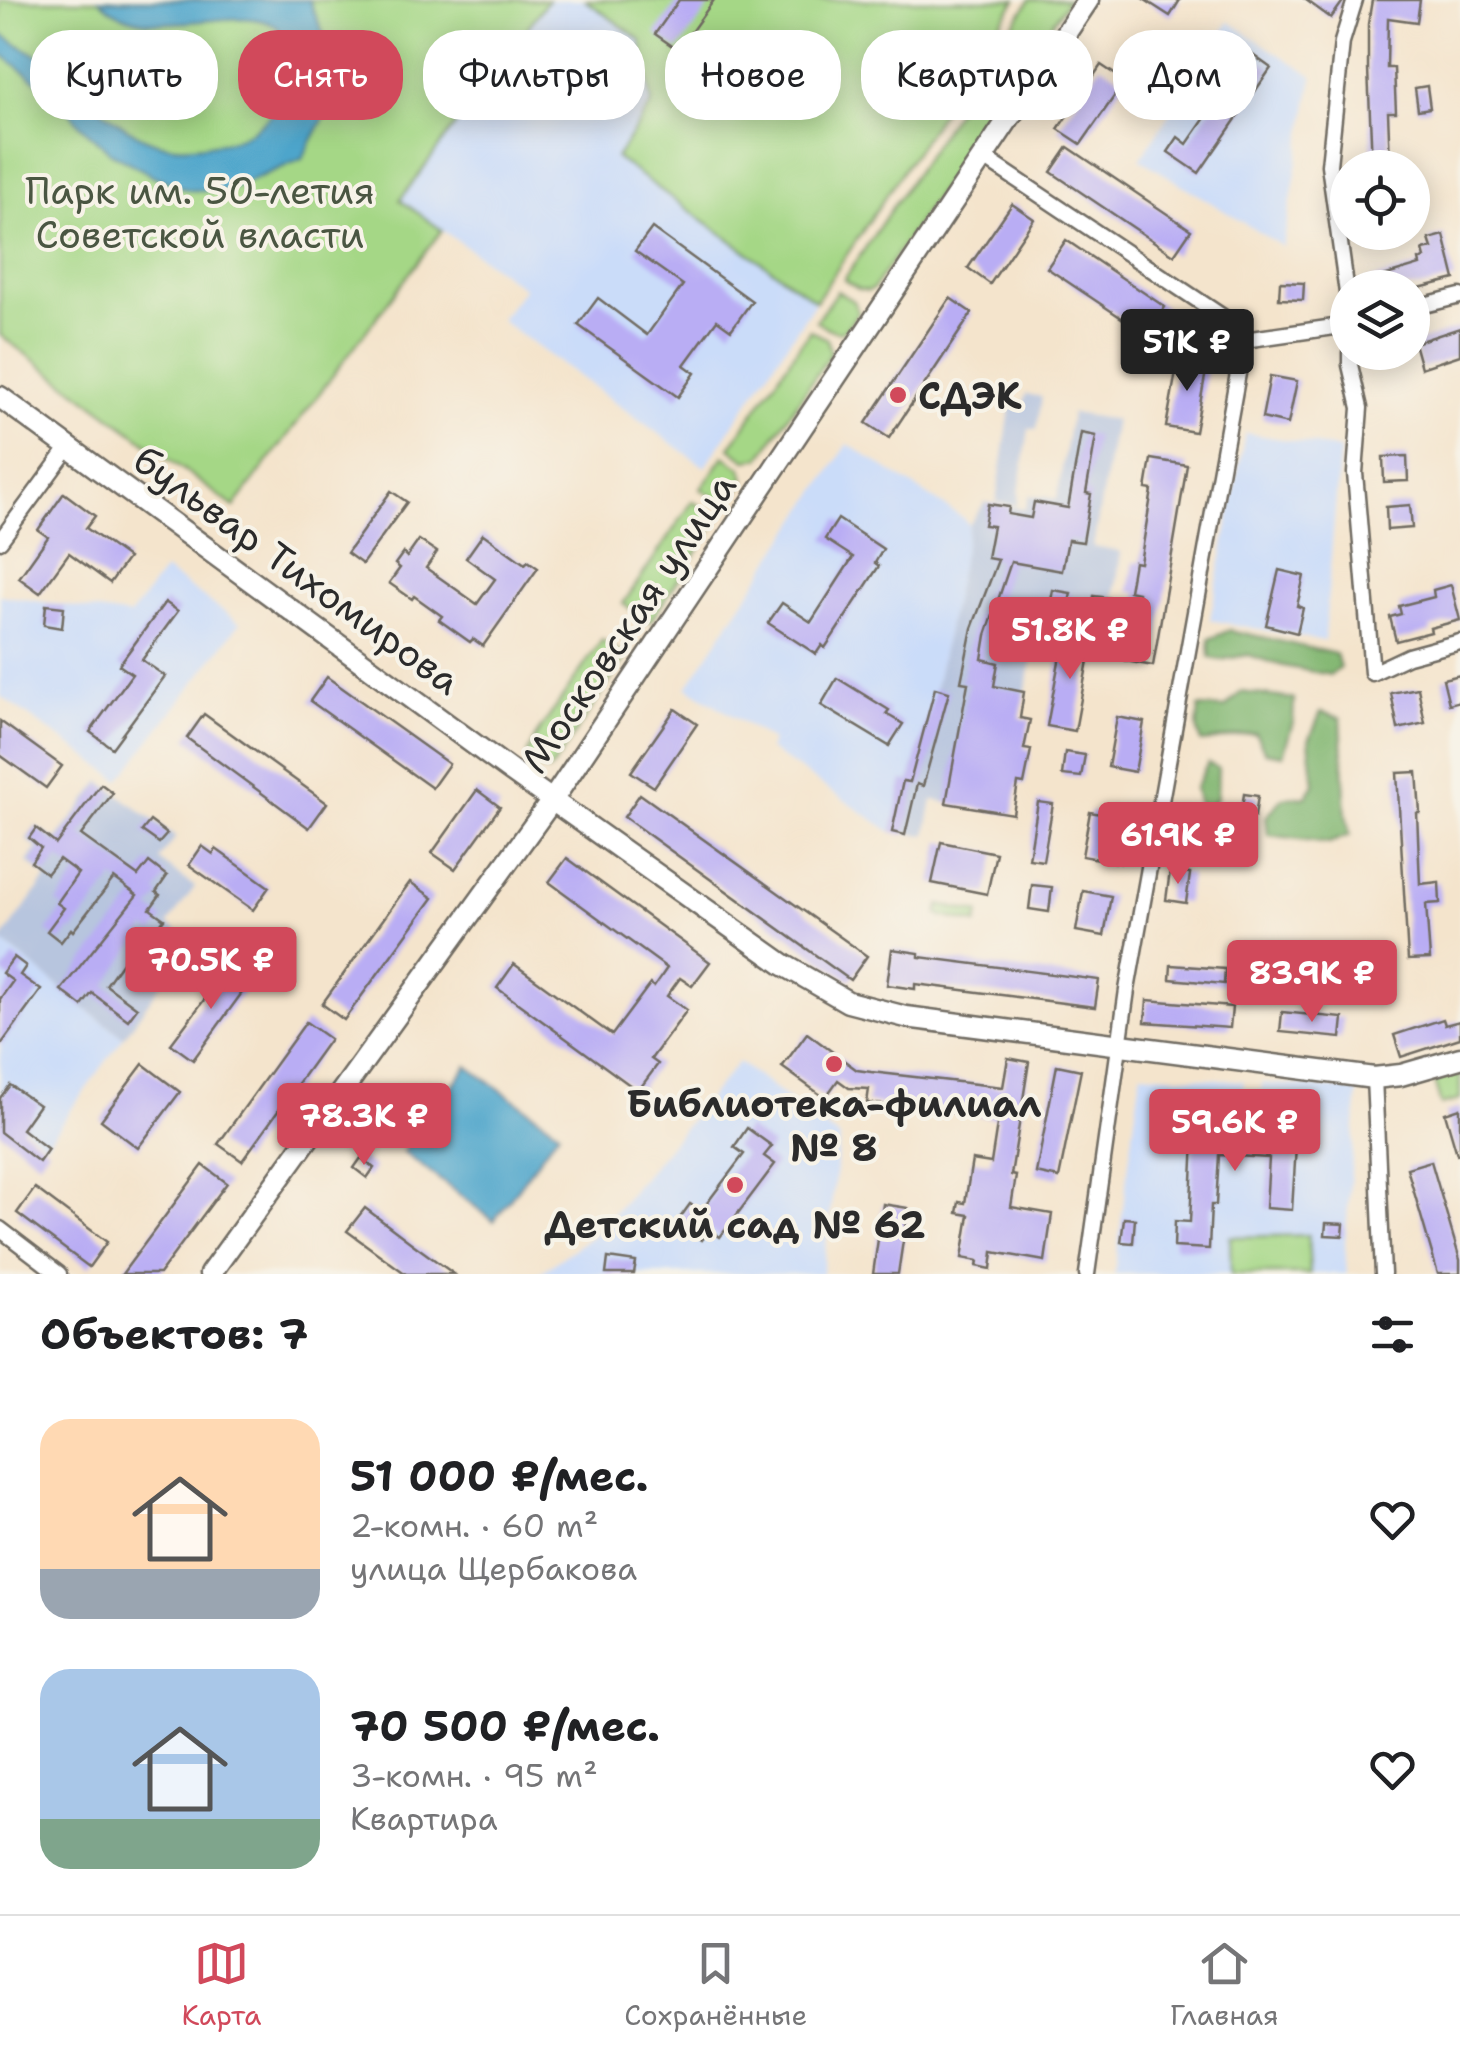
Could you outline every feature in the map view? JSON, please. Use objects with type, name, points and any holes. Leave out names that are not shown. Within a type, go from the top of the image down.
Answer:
[{"type":"street","name":"Московская улица","points":[[210,1274],[553,799],[1088,0]]},
{"type":"street","points":[[1344,270],[1329,164],[1342,42],[1354,0]]},
{"type":"street","points":[[983,157],[1224,317],[1244,340]]},
{"type":"street","points":[[1430,304],[1460,296]]},
{"type":"street","points":[[1244,340],[1330,328]]},
{"type":"street","points":[[1088,1274],[1132,965],[1244,340]]},
{"type":"street","points":[[1351,370],[1360,408],[1355,474],[1372,673],[1408,656],[1460,642]]},
{"type":"street","name":"бульвар Тихомирова","points":[[0,397],[784,965],[848,1002],[906,1017],[1374,1078],[1401,1075],[1460,1058]]},
{"type":"street","points":[[0,541],[69,447]]},
{"type":"street","points":[[1374,1078],[1383,1274]]},
{"type":"street","points":[[0,1229],[59,1274]]},
{"type":"shaded area","points":[[548,0],[585,0],[627,30],[526,30]]},
{"type":"shaded area","points":[[1229,22],[1241,30],[1224,30]]},
{"type":"shaded area","points":[[1257,40],[1313,76],[1283,247],[1140,159],[1165,120],[1257,120]]},
{"type":"shaded area","points":[[645,63],[652,104],[645,114]]},
{"type":"shaded area","points":[[459,120],[641,120],[616,158],[816,301],[705,467],[500,320],[524,288],[400,200]]},
{"type":"shaded area","points":[[1026,394],[1042,397],[1037,429],[1029,429],[1017,505],[996,502],[1011,403],[1024,405]]},
{"type":"shaded area","points":[[1071,413],[1115,420],[1093,547],[1121,552],[1111,621],[1042,612],[1020,718],[1030,720],[1023,748],[1031,750],[1025,784],[1018,783],[1013,814],[933,800],[926,835],[892,832],[903,781],[910,781],[935,688],[969,525],[985,502],[1025,509],[1029,495],[1057,499]]},
{"type":"shaded area","points":[[1245,433],[1340,449],[1324,641],[1210,620]]},
{"type":"shaded area","points":[[848,444],[969,525],[935,688],[910,782],[903,781],[892,832],[768,749],[772,741],[687,687]]},
{"type":"shaded area","points":[[164,570],[240,623],[120,780],[0,696],[0,595],[130,616]]},
{"type":"shaded area","points":[[101,781],[176,837],[159,860],[195,887],[168,924],[191,941],[124,1037],[1,941],[47,877],[27,862],[37,848],[26,840],[36,826],[56,840]]},
{"type":"shaded area","points":[[1,941],[124,1037],[46,1144],[0,1109]]},
{"type":"shaded area","name":"Детский сад № 62","points":[[738,1062],[840,1138],[822,1274],[538,1274],[599,1231]]},
{"type":"shaded area","points":[[1141,1073],[1244,1081],[1243,1090],[1261,1091],[1262,1083],[1358,1090],[1345,1243],[1347,1274],[1114,1274]]},
{"type":"green space","name":"Парк им. 50-летия Советской власти","points":[[0,0],[548,0],[526,30],[423,30],[423,120],[459,120],[400,200],[442,230],[234,507],[0,335]]},
{"type":"green space","points":[[585,0],[1016,0],[996,30],[861,30],[861,120],[936,120],[816,301],[616,158],[645,120],[652,104],[645,63],[645,30],[627,30]]},
{"type":"green space","points":[[1030,0],[1068,0],[1048,30],[1010,30]]},
{"type":"green space","points":[[950,120],[987,120],[874,288],[858,289],[844,280]]},
{"type":"green space","points":[[837,291],[853,301],[858,312],[840,332],[816,321]]},
{"type":"green space","points":[[810,330],[827,339],[831,353],[760,458],[746,460],[730,448]]},
{"type":"green space","points":[[724,456],[742,468],[745,480],[728,507],[701,489]]},
{"type":"green space","points":[[693,501],[719,519],[650,622],[623,604]]},
{"type":"green space","points":[[1230,630],[1336,654],[1340,668],[1330,675],[1248,655],[1210,658],[1209,639]]},
{"type":"green space","points":[[602,640],[626,657],[552,768],[538,768],[527,754],[536,736]]},
{"type":"green space","points":[[1241,692],[1294,699],[1293,722],[1283,755],[1265,752],[1255,733],[1201,742],[1197,728],[1199,707],[1225,708]]},
{"type":"green space","points":[[1321,712],[1341,718],[1350,835],[1329,843],[1268,835],[1266,817],[1283,798],[1306,796],[1314,784],[1309,740]]},
{"type":"green space","points":[[1208,763],[1218,768],[1217,797],[1209,809],[1200,811],[1195,788]]},
{"type":"green space","points":[[940,905],[979,913],[977,924],[938,915]]},
{"type":"green space","points":[[1460,1070],[1460,1100],[1441,1105],[1433,1078]]},
{"type":"green space","points":[[1308,1235],[1310,1274],[1231,1274],[1230,1237]]},
{"type":"water","points":[[99,0],[309,0],[322,30],[279,30],[259,20],[238,18],[142,22],[119,14]]},
{"type":"water","points":[[0,33],[30,51],[30,76],[0,53]]},
{"type":"water","points":[[76,120],[115,120],[144,138],[169,146],[225,142],[253,130],[264,120],[323,120],[302,159],[226,191],[188,190],[156,177],[111,153]]},
{"type":"water","points":[[467,1066],[559,1131],[494,1221],[403,1152]]},
{"type":"building","points":[[679,0],[714,0],[692,30],[665,30],[665,41],[655,34]]},
{"type":"building","points":[[1145,0],[1180,0],[1170,16]]},
{"type":"building","points":[[1306,0],[1344,0],[1331,18]]},
{"type":"building","points":[[1372,0],[1420,0],[1417,22],[1388,18],[1387,68],[1394,68],[1396,112],[1388,112],[1389,150],[1371,150],[1368,24]]},
{"type":"building","points":[[1257,58],[1271,68],[1257,88]]},
{"type":"building","points":[[1101,65],[1113,73],[1113,98],[1081,144],[1058,129],[1064,120],[1093,120],[1093,77]]},
{"type":"building","points":[[1427,86],[1430,108],[1418,110],[1415,88]]},
{"type":"building","points":[[1204,120],[1235,120],[1199,173],[1168,152],[1178,137],[1187,144]]},
{"type":"building","points":[[1068,147],[1191,230],[1174,255],[1051,172]]},
{"type":"building","points":[[1012,204],[1034,219],[990,284],[968,268]]},
{"type":"building","points":[[652,228],[752,301],[731,330],[717,320],[684,365],[695,373],[678,397],[578,325],[598,298],[647,335],[683,285],[635,251]]},
{"type":"building","points":[[1444,235],[1455,279],[1430,285],[1430,270],[1403,270],[1420,265],[1419,260],[1425,258],[1423,250],[1432,248],[1430,239]]},
{"type":"building","points":[[1066,240],[1165,307],[1147,335],[1047,268]]},
{"type":"building","points":[[1280,282],[1304,283],[1303,300],[1279,299]]},
{"type":"building","points":[[950,298],[972,313],[889,438],[866,423]]},
{"type":"building","points":[[1460,328],[1460,355],[1430,365],[1430,338]]},
{"type":"building","points":[[1179,355],[1208,360],[1195,432],[1166,427]]},
{"type":"building","points":[[1270,376],[1297,381],[1288,424],[1262,418]]},
{"type":"building","points":[[1081,433],[1096,436],[1083,542],[1068,540],[1062,571],[1011,562],[986,635],[982,659],[998,663],[994,686],[1024,692],[1020,718],[1030,720],[1024,749],[1031,750],[1024,784],[1018,783],[1013,814],[946,803],[968,683],[961,682],[972,628],[998,560],[987,558],[993,526],[984,525],[988,504],[1009,507],[1008,514],[1031,518],[1034,502],[1068,508]]},
{"type":"building","points":[[1407,456],[1408,481],[1384,482],[1383,457]]},
{"type":"building","points":[[1151,459],[1187,465],[1153,666],[1126,661],[1138,593],[1129,591],[1134,562],[1140,563],[1152,490],[1146,489]]},
{"type":"building","points":[[391,491],[407,502],[362,564],[347,553]]},
{"type":"building","points":[[64,493],[95,516],[86,528],[128,558],[110,583],[69,553],[40,593],[19,578],[48,537],[38,530]]},
{"type":"building","points":[[1410,505],[1412,528],[1387,530],[1386,507]]},
{"type":"building","points":[[838,519],[883,549],[875,563],[879,566],[825,648],[822,645],[816,654],[768,623],[782,603],[811,622],[853,557],[825,539]]},
{"type":"building","points":[[483,534],[525,564],[528,561],[538,568],[483,646],[473,639],[470,642],[439,620],[442,616],[389,583],[400,568],[395,564],[403,553],[407,557],[419,540],[437,552],[426,568],[477,604],[495,579],[466,558]]},
{"type":"building","points":[[1279,570],[1304,576],[1297,606],[1303,608],[1297,633],[1266,625]]},
{"type":"building","points":[[1451,585],[1460,620],[1396,641],[1390,617],[1401,614],[1399,606],[1434,597],[1433,590]]},
{"type":"building","points":[[1053,590],[1071,593],[1067,614],[1049,611]]},
{"type":"building","points":[[1094,596],[1111,598],[1108,618],[1091,615]]},
{"type":"building","points":[[165,602],[178,611],[142,660],[165,676],[112,748],[90,732],[132,674],[119,665]]},
{"type":"building","points":[[46,605],[64,607],[62,628],[44,625]]},
{"type":"building","points":[[1064,634],[1092,639],[1075,731],[1047,726]]},
{"type":"building","points":[[1460,675],[1460,701],[1449,704],[1443,679]]},
{"type":"building","points":[[327,677],[449,764],[432,788],[310,701]]},
{"type":"building","points":[[837,678],[889,710],[886,714],[903,724],[889,746],[821,705]]},
{"type":"building","points":[[935,688],[949,692],[923,786],[917,784],[905,835],[892,832],[903,781],[910,782]]},
{"type":"building","points":[[1418,688],[1425,723],[1398,729],[1391,693]]},
{"type":"building","points":[[675,709],[697,724],[654,787],[631,772]]},
{"type":"building","points":[[204,714],[327,803],[309,828],[187,738]]},
{"type":"building","points":[[1117,717],[1144,722],[1135,772],[1108,767]]},
{"type":"building","points":[[0,721],[62,766],[46,788],[0,755]]},
{"type":"building","points":[[1065,752],[1085,755],[1081,777],[1062,775]]},
{"type":"building","points":[[1417,772],[1420,884],[1439,882],[1440,903],[1426,904],[1430,959],[1408,960],[1397,773]]},
{"type":"building","points":[[101,784],[113,793],[81,835],[138,876],[149,862],[167,876],[150,909],[164,919],[153,933],[146,928],[106,985],[137,1008],[128,1020],[92,993],[82,1006],[61,990],[137,895],[114,878],[61,942],[47,931],[64,908],[57,903],[78,873],[59,859],[47,874],[31,862],[41,848],[29,838],[36,828],[56,844]]},
{"type":"building","points":[[477,790],[500,807],[455,869],[432,853]]},
{"type":"building","points":[[640,794],[867,956],[850,980],[624,817]]},
{"type":"building","points":[[1244,794],[1258,796],[1255,816],[1241,814]]},
{"type":"building","points":[[1038,802],[1053,804],[1043,861],[1029,859]]},
{"type":"building","points":[[1090,812],[1128,819],[1120,863],[1082,856]]},
{"type":"building","points":[[150,821],[167,834],[159,843],[142,831]]},
{"type":"building","points":[[941,842],[996,853],[987,894],[932,883]]},
{"type":"building","points":[[202,846],[213,854],[216,849],[269,887],[253,910],[189,865]]},
{"type":"building","points":[[567,858],[710,962],[692,986],[680,978],[667,996],[687,1010],[651,1059],[658,1064],[638,1091],[497,988],[514,964],[612,1035],[667,968],[549,882]]},
{"type":"building","points":[[1170,871],[1190,874],[1186,903],[1166,900]]},
{"type":"building","points":[[410,882],[433,898],[344,1020],[322,1004]]},
{"type":"building","points":[[1032,885],[1052,887],[1049,912],[1029,909]]},
{"type":"building","points":[[1083,891],[1111,896],[1104,936],[1076,931]]},
{"type":"building","points":[[892,949],[919,953],[919,957],[1099,980],[1095,1007],[915,984],[915,989],[887,985]]},
{"type":"building","points":[[14,957],[26,966],[20,975],[41,990],[0,1046],[0,999],[13,981],[2,973]]},
{"type":"building","points":[[231,964],[252,979],[193,1060],[171,1044]]},
{"type":"building","points":[[1171,965],[1225,969],[1224,984],[1170,979]]},
{"type":"building","points":[[1147,1000],[1232,1007],[1230,1028],[1145,1022]]},
{"type":"building","points":[[1282,1012],[1343,1018],[1341,1038],[1280,1032]]},
{"type":"building","points":[[1443,1019],[1445,1025],[1460,1021],[1460,1038],[1401,1057],[1394,1035]]},
{"type":"building","points":[[306,1022],[330,1039],[242,1161],[218,1144]]},
{"type":"building","points":[[807,1033],[857,1070],[871,1072],[1003,1087],[1008,1058],[1029,1062],[1011,1175],[1016,1176],[1011,1207],[1052,1214],[1045,1261],[993,1252],[991,1269],[962,1258],[969,1215],[957,1213],[959,1202],[965,1203],[972,1160],[991,1163],[998,1118],[867,1103],[869,1089],[849,1088],[838,1080],[825,1098],[782,1067]]},
{"type":"building","points":[[143,1064],[180,1092],[138,1148],[101,1120]]},
{"type":"building","points":[[1057,1065],[1081,1070],[1059,1178],[1036,1173]]},
{"type":"building","points":[[10,1085],[39,1105],[22,1129],[48,1149],[39,1162],[0,1132],[0,1098]]},
{"type":"building","points":[[1460,1108],[1460,1154],[1457,1154],[1445,1113]]},
{"type":"building","points":[[1208,1123],[1288,1128],[1286,1146],[1296,1146],[1292,1210],[1266,1208],[1269,1158],[1219,1155],[1209,1249],[1174,1247],[1175,1221],[1190,1222],[1194,1139],[1207,1140]]},
{"type":"building","points":[[747,1128],[772,1146],[764,1156],[775,1164],[720,1237],[710,1230],[702,1240],[677,1222],[690,1204],[701,1211],[744,1154],[734,1147]]},
{"type":"building","points":[[361,1158],[374,1168],[367,1178],[354,1168]]},
{"type":"building","points":[[1431,1161],[1460,1260],[1460,1274],[1438,1274],[1407,1168]]},
{"type":"building","points":[[203,1165],[227,1183],[159,1274],[122,1274]]},
{"type":"building","points":[[35,1188],[107,1242],[89,1267],[17,1213]]},
{"type":"building","points":[[883,1204],[908,1208],[898,1274],[873,1274]]},
{"type":"building","points":[[365,1208],[454,1274],[406,1274],[347,1231]]},
{"type":"building","points":[[1124,1218],[1135,1219],[1133,1243],[1121,1242]]},
{"type":"building","points":[[1326,1223],[1344,1224],[1343,1236],[1325,1235]]},
{"type":"building","points":[[608,1258],[636,1262],[634,1274],[606,1274]]},
{"type":"place","name":"СДЭК","points":[[898,395]]},
{"type":"place","name":"Библиотека-филиал № 8","points":[[834,1064]]},
{"type":"place","name":"Детский сад № 62","points":[[735,1185]]}]
